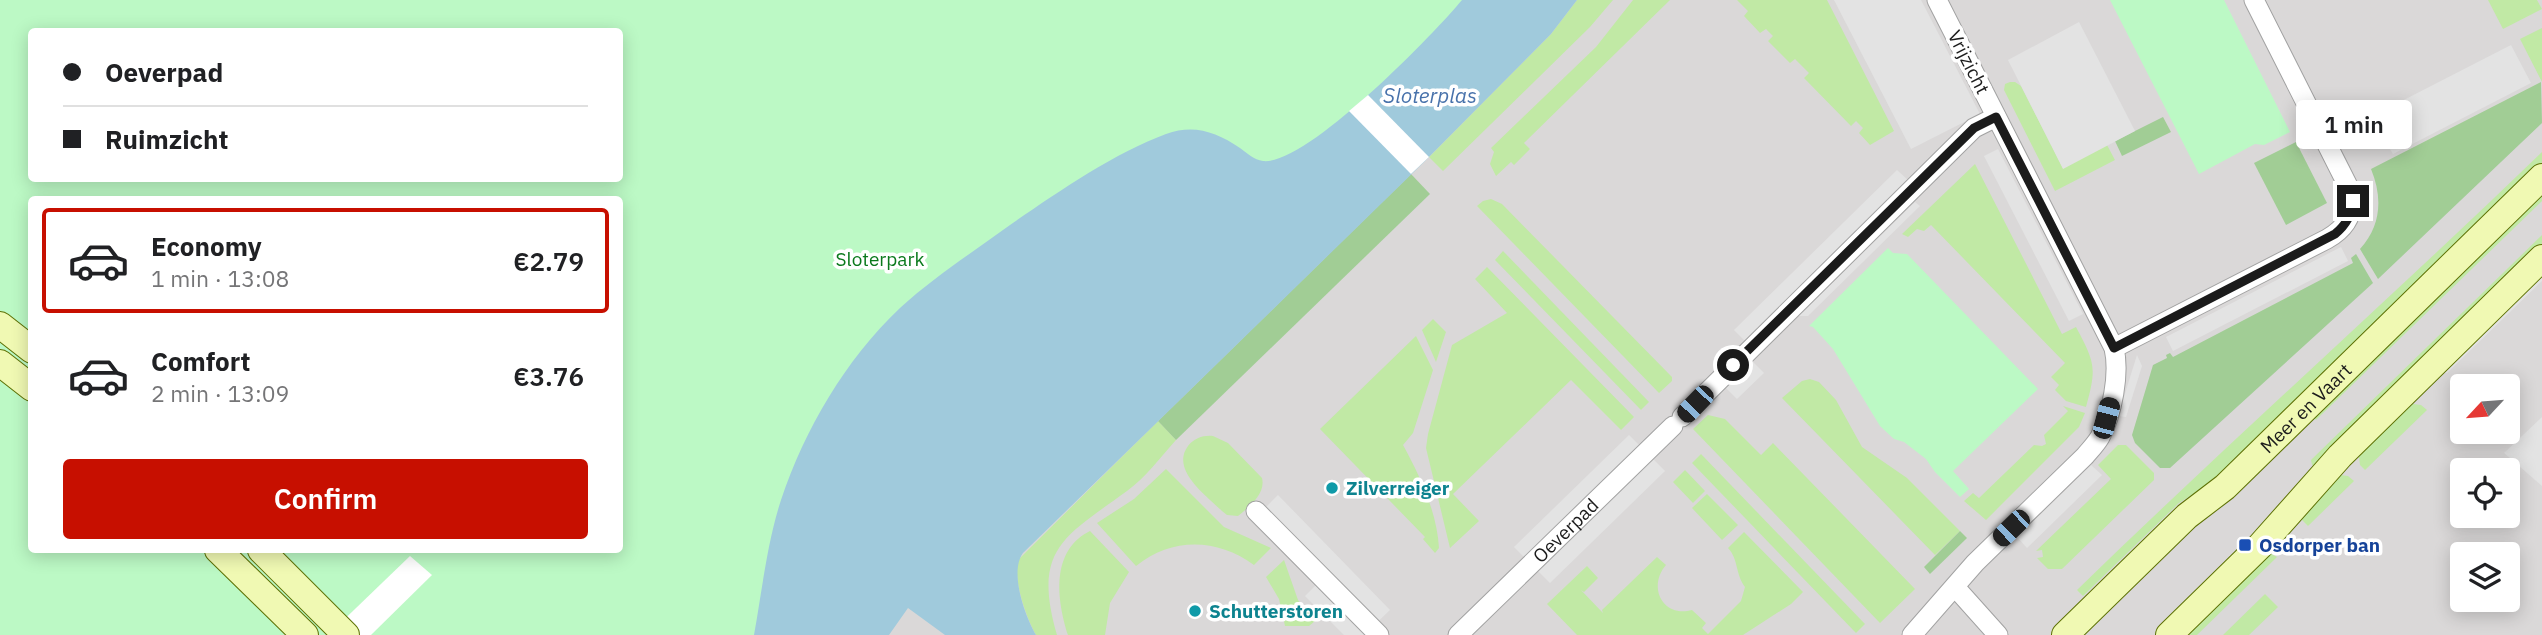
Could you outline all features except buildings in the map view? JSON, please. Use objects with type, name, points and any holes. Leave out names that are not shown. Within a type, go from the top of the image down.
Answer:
[{"type":"main road","name":"Meer en Vaart","points":[[2065,635],[2187,516],[2225,487],[2542,177]]},
{"type":"main road","points":[[2169,635],[2260,546],[2340,456],[2542,258]]},
{"type":"main road","points":[[0,325],[28,347]]},
{"type":"main road","points":[[0,363],[28,385]]},
{"type":"main road","points":[[221,553],[305,635]]},
{"type":"main road","points":[[264,553],[346,635]]},
{"type":"street","name":"Vrijzicht","points":[[1937,0],[2114,348]]},
{"type":"street","points":[[1913,635],[1975,563],[2085,456],[2099,438],[2116,382],[2118,363],[2114,348],[2327,239],[2344,227],[2352,212],[2353,201],[2349,188],[2253,0]]},
{"type":"street","name":"Oeverpad","points":[[1458,635],[1678,422],[1974,128],[1996,117]]},
{"type":"street","points":[[1256,511],[1380,635]]},
{"type":"street","points":[[1955,587],[1998,635]]},
{"type":"shaded area","points":[[1523,0],[2542,0],[2542,635],[829,635]]},
{"type":"shaded area","points":[[1834,0],[1921,0],[1980,114],[1911,149]]},
{"type":"shaded area","points":[[2079,22],[2135,131],[2063,169],[2008,60]]},
{"type":"shaded area","points":[[2511,45],[2531,83],[2393,154],[2385,141],[2367,149],[2355,125]]},
{"type":"shaded area","points":[[1998,149],[2083,314],[2069,321],[1984,156]]},
{"type":"shaded area","points":[[1897,170],[1909,181],[1745,341],[1734,330]]},
{"type":"shaded area","points":[[1915,202],[1920,206],[1808,316],[1798,316]]},
{"type":"shaded area","points":[[2341,247],[2348,261],[2173,351],[2166,337]]},
{"type":"shaded area","points":[[2542,267],[2542,281],[2447,373],[2433,373]]},
{"type":"shaded area","points":[[2137,355],[2142,366],[2126,417],[2118,416]]},
{"type":"shaded area","points":[[1752,361],[1764,373],[1737,399],[1725,387]]},
{"type":"shaded area","points":[[2542,417],[2542,486],[2520,467],[2520,458],[2510,458],[2504,453],[2514,444],[2520,444],[2520,438]]},
{"type":"shaded area","points":[[1629,435],[1665,471],[1550,583],[1514,547]]},
{"type":"shaded area","points":[[2091,465],[2102,475],[2027,548],[2017,537]]},
{"type":"shaded area","points":[[1278,495],[1390,610],[1364,635],[1344,635],[1305,596],[1316,585],[1253,520]]},
{"type":"green space","name":"Sloterpark","points":[[0,0],[1501,0],[861,635],[0,635]]},
{"type":"green space","points":[[1577,0],[1613,0],[1590,27],[1443,171],[1429,157],[1551,34]]},
{"type":"green space","points":[[1633,0],[1670,0],[1524,143],[1530,149],[1514,165],[1511,162],[1496,176],[1490,164],[1494,152],[1491,148],[1596,47]]},
{"type":"green space","points":[[1737,0],[1827,0],[1894,131],[1870,145],[1859,133],[1863,128],[1856,121],[1851,126],[1804,78],[1809,73],[1795,59],[1790,63],[1768,41],[1773,36],[1766,29],[1760,33],[1744,16],[1748,11]]},
{"type":"green space","points":[[2110,0],[2224,0],[2290,132],[2264,145],[2255,144],[2199,174]]},
{"type":"green space","points":[[2488,0],[2537,0],[2542,9],[2503,29]]},
{"type":"green space","points":[[2542,28],[2542,82],[2520,39]]},
{"type":"green space","points":[[2010,82],[2021,86],[2063,168],[2107,145],[2115,160],[2055,191],[2004,90],[2005,84]]},
{"type":"green space","points":[[2541,82],[2542,123],[2378,279],[2360,249],[2372,231],[2378,211],[2377,190],[2371,169]]},
{"type":"green space","points":[[2163,117],[2171,132],[2122,156],[2115,141]]},
{"type":"green space","points":[[2296,142],[2327,203],[2286,225],[2254,163]]},
{"type":"green space","points":[[2542,152],[2542,168],[2215,480],[2179,503],[2083,596],[2077,590],[2426,262]]},
{"type":"green space","points":[[1975,164],[2062,334],[2076,327],[2087,349],[2093,374],[2086,407],[2066,401],[2055,390],[2059,385],[2051,377],[2065,363],[1931,225],[1924,231],[1917,229],[1908,237],[1902,234]]},
{"type":"green space","points":[[1411,174],[1430,194],[1176,440],[1158,421]]},
{"type":"green space","points":[[2542,185],[2542,201],[2316,420],[2310,414]]},
{"type":"green space","points":[[1491,199],[1502,204],[1672,377],[1672,381],[1659,393],[1477,206]]},
{"type":"green space","points":[[2542,235],[2542,250],[2315,466],[2312,465],[2311,460]]},
{"type":"green space","points":[[1888,248],[1893,253],[1907,254],[2038,389],[1953,471],[1969,489],[1960,497],[1926,459],[1904,442],[1894,439],[1880,426],[1833,349],[1809,326]]},
{"type":"green space","points":[[1503,251],[1649,402],[1641,410],[1495,260]]},
{"type":"green space","points":[[2356,254],[2373,283],[2170,468],[2160,468],[2135,443],[2132,435],[2153,365],[2167,358],[2166,355],[2170,353],[2173,357],[2353,263],[2351,258]]},
{"type":"green space","points":[[1487,267],[1634,417],[1621,430],[1571,380],[1453,494],[1479,521],[1450,548],[1426,448],[1452,345],[1507,313],[1475,279]]},
{"type":"green space","points":[[1433,319],[1446,332],[1436,362],[1422,330]]},
{"type":"green space","points":[[1416,336],[1433,370],[1413,433],[1403,445],[1421,482],[1435,521],[1439,548],[1435,553],[1423,539],[1425,537],[1320,429]]},
{"type":"green space","points":[[1810,379],[1819,382],[1836,400],[1862,447],[1907,478],[1960,531],[1935,555],[1782,398],[1802,381]]},
{"type":"green space","points":[[2406,403],[2421,405],[2427,410],[2365,470],[2360,465],[2358,450]]},
{"type":"green space","points":[[2063,406],[2085,413],[2079,427],[1986,520],[1964,501],[1973,493],[1979,498],[2034,445],[2046,444],[2044,435],[2068,411]]},
{"type":"green space","points":[[1708,415],[1725,419],[1761,455],[1773,443],[1915,589],[1880,623],[1693,429]]},
{"type":"green space","points":[[1158,421],[1176,440],[1140,480],[1086,521],[1059,548],[1052,564],[1049,583],[1050,606],[1057,635],[1036,635],[1021,598],[1017,578],[1018,560]]},
{"type":"green space","points":[[1213,436],[1228,443],[1262,478],[1259,495],[1238,516],[1227,515],[1208,498],[1193,482],[1184,464],[1184,455],[1190,443],[1199,438]]},
{"type":"green space","points":[[2118,445],[2126,445],[2154,473],[2154,480],[2062,569],[2048,569],[2037,558],[2043,557],[2042,550],[2036,551],[2111,479],[2098,465]]},
{"type":"green space","points":[[1701,454],[1865,624],[1856,633],[1692,463]]},
{"type":"green space","points":[[1166,469],[1224,527],[1271,548],[1254,565],[1225,550],[1195,544],[1164,550],[1136,566],[1097,523],[1134,499]]},
{"type":"green space","points":[[1685,470],[1705,491],[1693,503],[1673,482]]},
{"type":"green space","points":[[2334,474],[2348,476],[2354,481],[2308,526],[2296,514]]},
{"type":"green space","points":[[1707,494],[1738,525],[1722,540],[1692,508]]},
{"type":"green space","points":[[1090,531],[1129,572],[1110,603],[1105,635],[1068,635],[1061,607],[1060,577],[1068,551]]},
{"type":"green space","points":[[1960,531],[1967,538],[1930,574],[1924,567]]},
{"type":"green space","points":[[1744,532],[1803,592],[1791,604],[1743,635],[1577,635],[1547,604],[1587,566],[1598,578],[1584,592],[1581,590],[1603,613],[1602,610],[1657,557],[1666,565],[1658,582],[1661,599],[1673,609],[1692,610],[1706,623],[1702,628],[1708,634],[1741,601],[1745,587],[1728,548]]},
{"type":"green space","points":[[2264,550],[2277,557],[2197,635],[2177,635]]},
{"type":"green space","points":[[1284,560],[1298,600],[1315,621],[1309,626],[1285,626],[1279,599],[1266,577]]},
{"type":"green space","points":[[2265,594],[2278,607],[2249,635],[2223,635]]},
{"type":"water","name":"Sloterplas","points":[[1462,0],[1577,0],[1551,34],[1424,162],[1023,553],[1019,561],[1018,582],[1023,606],[1036,635],[945,635],[908,608],[889,635],[754,635],[776,516],[802,447],[845,373],[880,328],[900,308],[954,265],[1065,188],[1126,152],[1166,134],[1186,130],[1204,131],[1263,161],[1283,157],[1308,143],[1368,96],[1425,41]]},
{"type":"pier","points":[[1368,95],[1429,157],[1411,174],[1349,111]]},
{"type":"pier","points":[[410,556],[432,575],[371,635],[328,635]]},
{"type":"place","name":"Zilverreiger","points":[[1332,488]]},
{"type":"place","name":"Osdorper ban","points":[[2245,545]]},
{"type":"place","name":"Schutterstoren","points":[[1195,611]]},
{"type":"route","points":[[1733,365],[1974,128],[1996,117],[2114,348],[2335,234],[2344,227],[2352,212],[2353,201]]}]
